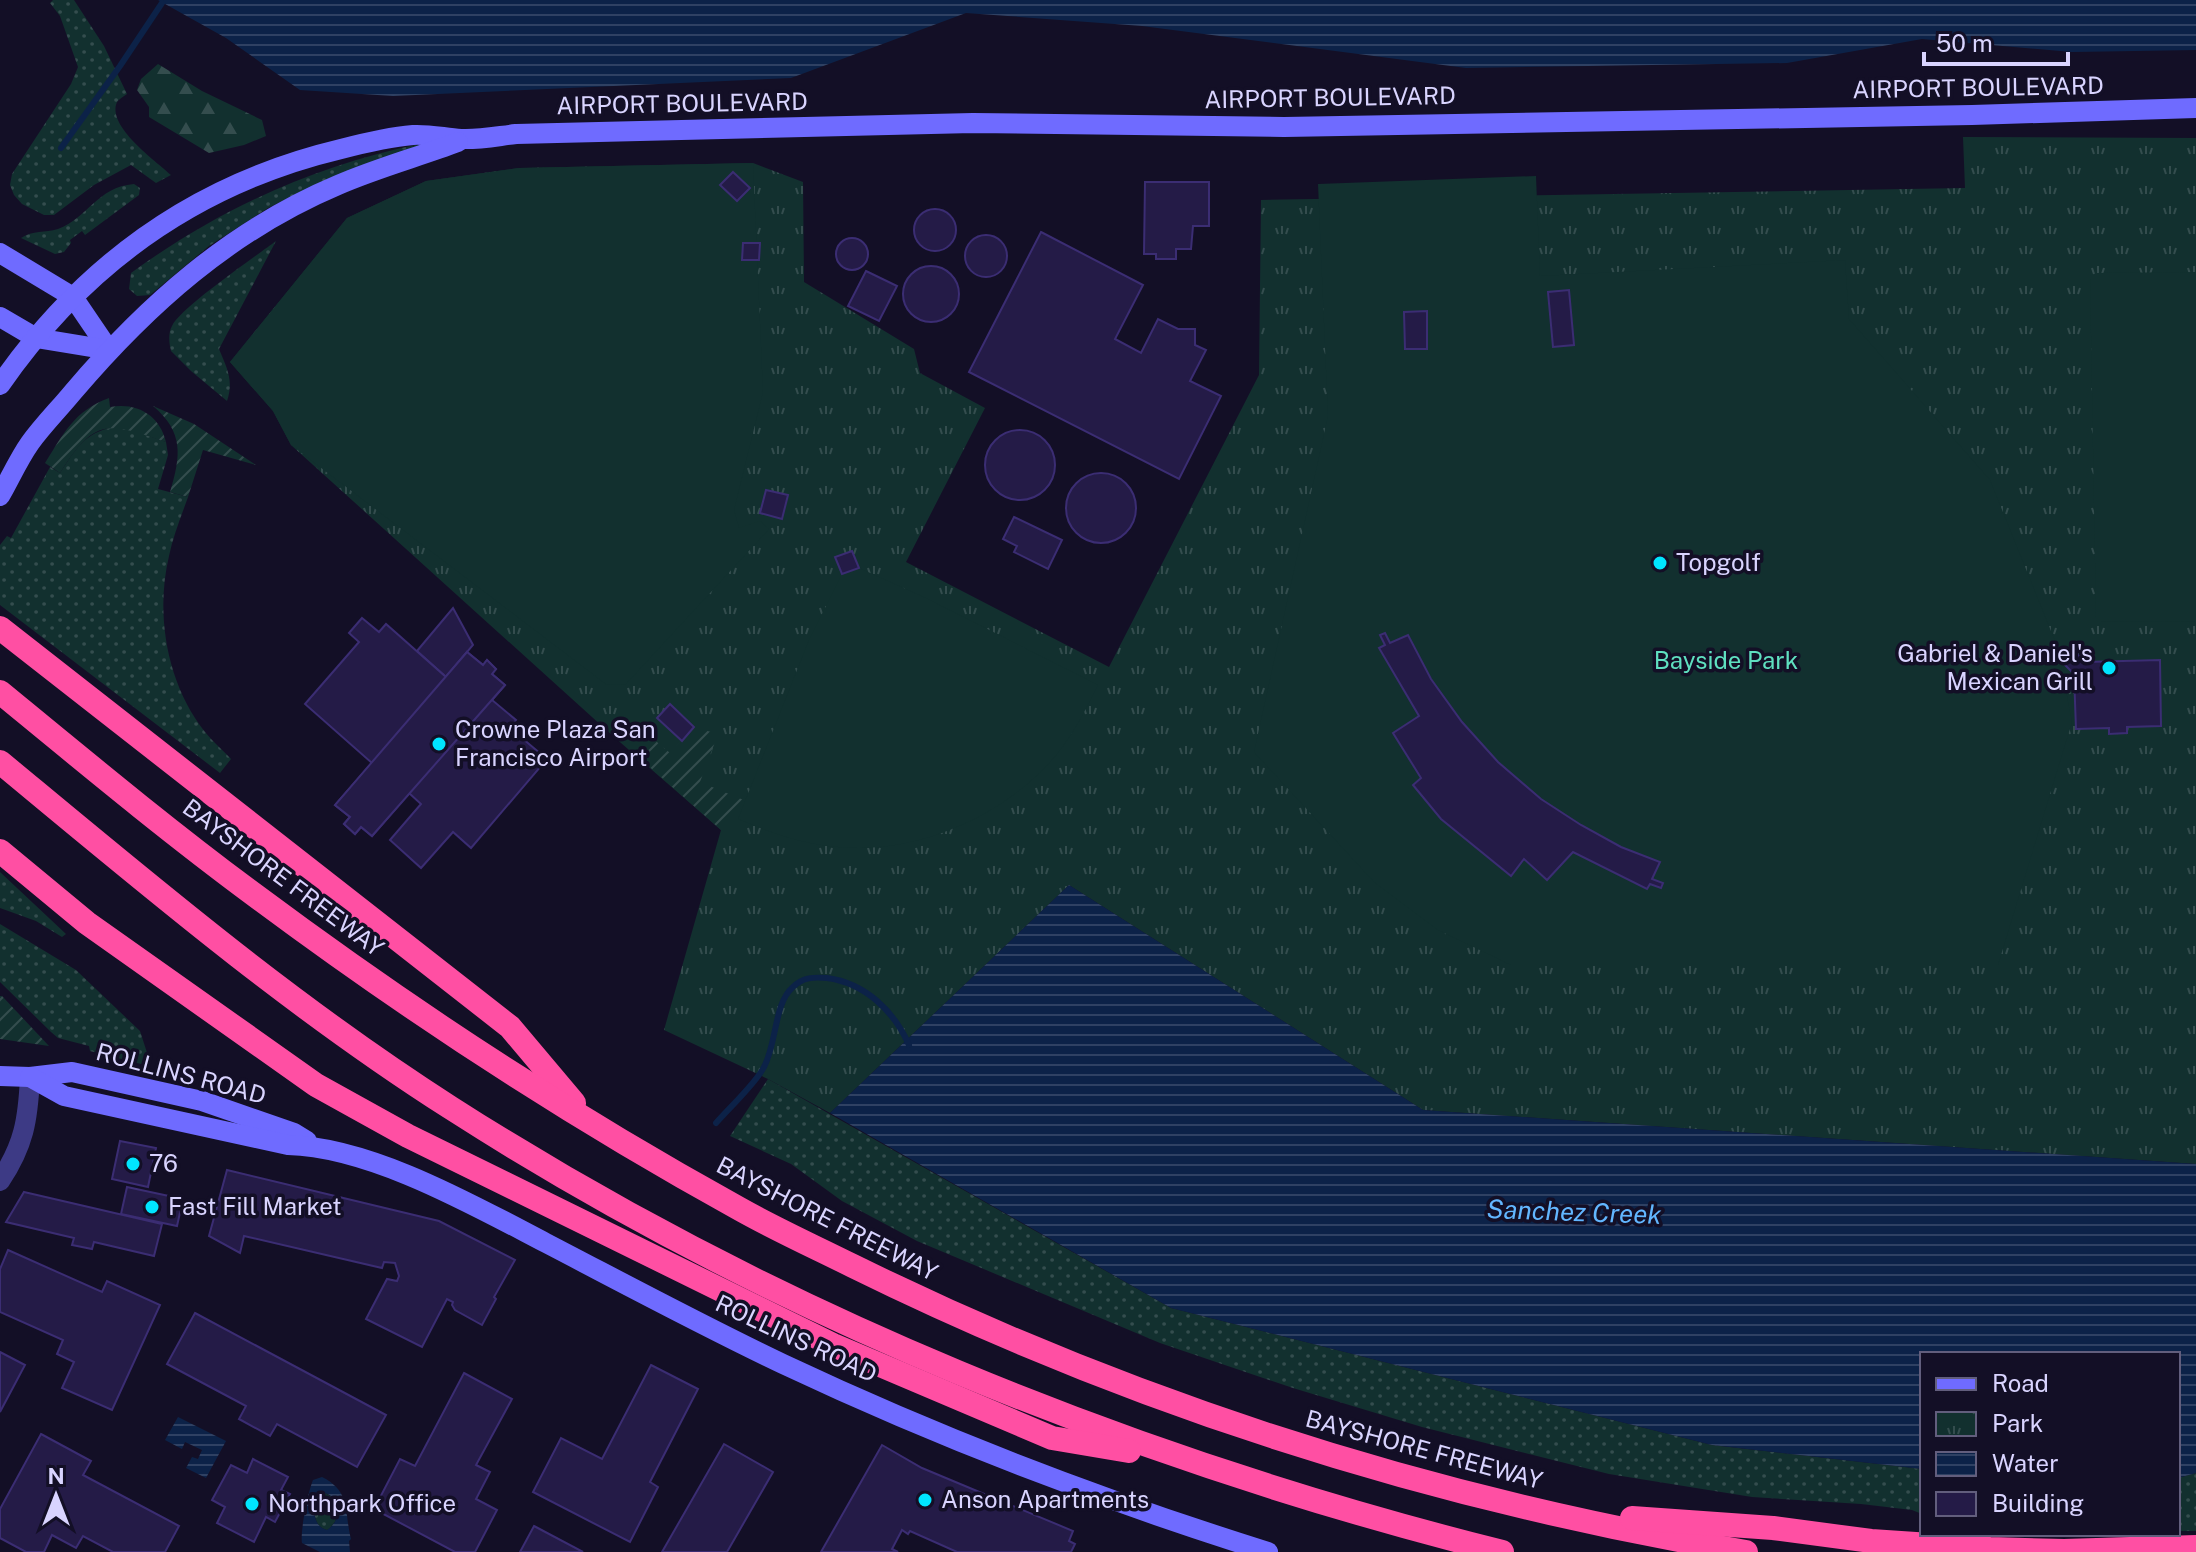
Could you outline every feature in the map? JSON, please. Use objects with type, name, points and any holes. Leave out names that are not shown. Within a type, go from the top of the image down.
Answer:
[{"type":"highway","points":[[0,628],[510,1027],[589,1120]]},
{"type":"highway","name":"BAYSHORE FREEWAY","points":[[0,692],[187,843],[309,935],[505,1069],[740,1210],[932,1305],[1136,1389],[1295,1444],[1536,1510],[1746,1552]]},
{"type":"highway","points":[[0,762],[195,922],[314,1014],[448,1107],[578,1186],[737,1271],[887,1341],[1039,1405],[1195,1463],[1358,1514],[1502,1552]]},
{"type":"highway","points":[[0,851],[87,923],[303,1076],[408,1136],[820,1338],[1052,1438],[1195,1463]]},
{"type":"highway","points":[[1536,1510],[1990,1549],[2064,1551],[2196,1547]]},
{"type":"main road","name":"AIRPORT BOULEVARD","points":[[0,385],[36,338],[73,297],[110,263],[204,200],[259,172],[308,157],[415,135],[465,140],[516,134],[973,123],[1284,127],[2196,108]]},
{"type":"main road","name":"AIRPORT BOULEVARD","points":[[0,496],[30,444],[109,350],[180,282],[264,222],[337,185],[465,140]]},
{"type":"main road","points":[[0,253],[73,297],[109,350]]},
{"type":"main road","points":[[0,317],[36,338],[109,350]]},
{"type":"main road","name":"ROLLINS ROAD","points":[[0,1076],[30,1077],[64,1096],[288,1145],[313,1145],[371,1162],[459,1199],[769,1357],[907,1419],[1123,1506],[1268,1552]]},
{"type":"street","points":[[0,1181],[23,1140],[28,1117],[30,1077]]},
{"type":"green space","points":[[53,0],[74,0],[104,46],[127,94],[117,102],[119,122],[134,142],[171,175],[156,183],[131,165],[94,185],[54,215],[44,215],[22,204],[10,185],[12,174],[71,84],[78,67],[60,16],[50,3]]},
{"type":"green space","points":[[158,64],[202,91],[262,120],[266,136],[209,153],[149,117],[149,107],[137,90],[141,79]]},
{"type":"green space","name":"Bayside Park","points":[[1963,137],[2196,138],[2196,1164],[1423,1110],[1069,885],[830,1113],[768,1079],[664,1030],[721,830],[291,445],[273,411],[230,362],[347,218],[426,181],[519,168],[753,163],[803,182],[804,282],[914,349],[920,373],[985,408],[906,562],[1109,667],[1259,375],[1261,200],[1965,188]]},
{"type":"green space","points":[[420,144],[268,208],[209,246],[150,295],[137,296],[129,289],[131,273],[233,210],[342,164]]},
{"type":"green space","points":[[753,163],[763,392],[734,510],[739,528],[760,521],[769,529],[626,684],[607,685],[291,445],[273,411],[230,362],[347,218],[426,181],[519,168]]},
{"type":"green space","name":"Topgolf","points":[[1536,176],[1540,276],[1845,260],[1849,319],[1990,480],[2057,646],[2072,722],[1998,965],[1511,965],[1438,930],[1374,882],[1254,752],[1328,416],[1318,184]]},
{"type":"green space","points":[[134,184],[140,188],[139,195],[85,235],[82,231],[70,240],[64,252],[55,254],[21,238],[58,229],[111,191]]},
{"type":"green space","points":[[276,241],[219,349],[230,381],[227,401],[171,351],[171,329],[178,318],[203,295]]},
{"type":"green space","points":[[2196,272],[2196,621],[2101,622],[2096,618],[2090,278],[2096,273]]},
{"type":"green space","points":[[109,398],[110,407],[138,409],[153,418],[166,442],[116,428],[104,429],[83,442],[60,473],[45,463],[78,416]]},
{"type":"green space","points":[[153,406],[194,424],[256,465],[203,450],[188,497],[170,492],[178,456],[177,445],[170,425]]},
{"type":"green space","points":[[114,427],[166,442],[168,455],[158,489],[188,497],[169,556],[163,602],[164,625],[173,671],[181,693],[205,732],[231,759],[220,773],[0,605],[0,545],[7,536],[11,538],[50,467],[60,473],[88,438]]},
{"type":"green space","points":[[859,568],[926,598],[1098,685],[1057,754],[1037,776],[1013,795],[959,826],[929,837],[868,848],[812,843],[738,819],[809,640],[842,574]]},
{"type":"green space","points":[[694,727],[718,734],[700,782],[746,801],[738,819],[721,830],[635,754],[651,737],[670,753]]},
{"type":"green space","points":[[0,872],[66,934],[62,937],[36,921],[0,908]]},
{"type":"green space","points":[[0,924],[76,970],[140,1031],[150,1062],[145,1065],[90,1051],[89,1046],[58,1038],[51,1032],[0,982]]},
{"type":"green space","points":[[2,996],[49,1046],[0,1039]]},
{"type":"green space","points":[[768,1079],[1171,1308],[1712,1445],[1920,1469],[1920,1513],[1861,1504],[1752,1497],[1609,1474],[1422,1427],[1293,1388],[1160,1343],[917,1241],[842,1201],[791,1164],[730,1136]]},
{"type":"green space","points":[[2196,1473],[2196,1531],[2180,1531],[2180,1477]]},
{"type":"green space","points":[[321,1492],[333,1498],[338,1509],[336,1520],[327,1530],[319,1525],[315,1517],[315,1497]]},
{"type":"water","points":[[158,0],[2196,0],[2196,50],[2072,52],[1922,39],[1787,63],[1466,68],[1142,26],[966,13],[791,78],[393,96],[300,90],[226,38]]},
{"type":"water","points":[[1069,885],[1423,1110],[2196,1164],[2196,1473],[2180,1477],[2180,1352],[1920,1352],[1920,1469],[1712,1445],[1171,1308],[830,1113]]},
{"type":"water","points":[[178,1417],[226,1441],[206,1478],[186,1468],[192,1457],[198,1459],[202,1450],[185,1442],[182,1449],[165,1440]]},
{"type":"water","points":[[322,1477],[343,1496],[351,1539],[350,1552],[320,1552],[302,1543],[313,1480]],"holes":[[[321,1492],[337,1503],[338,1514],[327,1530],[319,1525],[314,1507],[315,1497]]]},
{"type":"building","points":[[733,172],[750,188],[737,201],[720,185]]},
{"type":"building","points":[[1145,182],[1209,182],[1209,226],[1193,226],[1191,249],[1176,249],[1176,259],[1156,259],[1156,254],[1144,254]]},
{"type":"building","points":[[935,209],[950,215],[956,230],[950,245],[935,251],[920,245],[914,230],[920,215]]},
{"type":"building","points":[[1041,232],[1143,285],[1115,339],[1141,353],[1158,319],[1178,329],[1195,329],[1195,345],[1206,350],[1190,381],[1221,396],[1179,479],[969,372]]},
{"type":"building","points":[[986,235],[1001,241],[1007,256],[1001,271],[986,277],[971,271],[965,256],[971,241]]},
{"type":"building","points":[[852,238],[863,243],[868,254],[863,265],[852,270],[841,265],[836,254],[841,243]]},
{"type":"building","points":[[743,243],[760,243],[759,260],[742,260]]},
{"type":"building","points":[[931,266],[951,274],[959,294],[951,314],[931,322],[911,314],[903,294],[911,274]]},
{"type":"building","points":[[866,271],[897,286],[879,321],[848,306]]},
{"type":"building","points":[[1569,290],[1574,345],[1553,347],[1548,292]]},
{"type":"building","points":[[1427,311],[1427,349],[1405,349],[1404,312]]},
{"type":"building","points":[[1027,430],[1049,445],[1055,465],[1053,479],[1045,490],[1034,498],[1013,500],[995,490],[987,479],[985,458],[995,440],[1006,432]]},
{"type":"building","points":[[1108,473],[1130,488],[1136,508],[1134,522],[1126,533],[1115,541],[1094,543],[1076,533],[1068,522],[1066,501],[1076,483],[1087,475]]},
{"type":"building","points":[[766,490],[788,495],[782,519],[760,513]]},
{"type":"building","points":[[1014,517],[1062,540],[1048,569],[1014,552],[1017,546],[1003,539]]},
{"type":"building","points":[[852,551],[859,568],[842,574],[835,557]]},
{"type":"building","points":[[453,608],[473,645],[446,677],[417,651]]},
{"type":"building","name":"Crowne Plaza San Francisco Airport","points":[[362,618],[379,632],[386,624],[446,677],[467,652],[483,665],[487,660],[496,669],[492,674],[505,685],[492,700],[516,720],[510,728],[547,759],[471,848],[453,832],[421,868],[390,840],[421,804],[409,793],[372,836],[361,827],[355,834],[344,824],[350,817],[335,805],[372,763],[305,704],[359,642],[349,633]]},
{"type":"building","points":[[1385,633],[1390,643],[1408,635],[1431,679],[1462,722],[1498,762],[1541,799],[1621,847],[1660,862],[1652,879],[1663,883],[1661,888],[1650,884],[1647,889],[1573,852],[1547,880],[1524,859],[1511,876],[1441,819],[1413,785],[1421,778],[1393,733],[1419,716],[1379,648],[1385,645],[1380,635]]},
{"type":"building","points":[[467,652],[483,665],[487,660],[496,669],[492,674],[505,685],[372,836],[361,827],[355,834],[344,824],[350,817],[335,805]]},
{"type":"building","points":[[2076,653],[2085,662],[2160,660],[2161,726],[2127,727],[2127,733],[2109,734],[2109,728],[2076,729],[2074,674],[2065,665]]},
{"type":"building","points":[[670,704],[694,727],[682,741],[657,718]]},
{"type":"building","points":[[120,1141],[156,1148],[148,1187],[112,1179]]},
{"type":"building","points":[[227,1170],[439,1221],[515,1260],[482,1325],[455,1310],[453,1302],[447,1299],[422,1347],[366,1319],[387,1279],[397,1281],[399,1276],[395,1263],[384,1262],[382,1268],[244,1236],[240,1253],[209,1236]]},
{"type":"building","name":"Fast Fill Market","points":[[127,1187],[183,1199],[177,1226],[121,1214]]},
{"type":"building","points":[[24,1192],[162,1224],[154,1256],[94,1242],[92,1249],[72,1245],[74,1238],[6,1222]]},
{"type":"building","points":[[8,1250],[102,1292],[107,1281],[160,1305],[112,1410],[62,1388],[74,1362],[57,1354],[63,1340],[0,1312],[0,1269]]},
{"type":"building","points":[[195,1313],[386,1415],[357,1467],[277,1424],[270,1436],[239,1419],[246,1406],[167,1364]]},
{"type":"building","points":[[0,1352],[25,1365],[0,1412]]},
{"type":"building","points":[[651,1365],[698,1389],[650,1482],[658,1487],[630,1542],[533,1492],[561,1438],[602,1459]]},
{"type":"building","points":[[464,1373],[512,1399],[476,1465],[490,1472],[476,1499],[497,1510],[475,1552],[455,1552],[374,1509],[400,1459],[415,1466]]},
{"type":"building","points":[[41,1434],[91,1461],[83,1475],[179,1526],[165,1552],[113,1552],[83,1536],[76,1548],[52,1535],[44,1552],[26,1552],[0,1538],[0,1509]]},
{"type":"building","points":[[724,1444],[773,1472],[727,1552],[662,1552]]},
{"type":"building","name":"Anson Apartments","points":[[882,1445],[922,1468],[1073,1531],[1069,1541],[1075,1544],[1071,1552],[957,1552],[902,1530],[892,1549],[898,1552],[821,1552]]},
{"type":"building","name":"Northpark Office","points":[[253,1459],[288,1477],[281,1490],[290,1494],[275,1522],[266,1517],[254,1542],[217,1523],[225,1507],[212,1500],[231,1465],[247,1473]]},
{"type":"building","points":[[534,1526],[583,1552],[520,1552]]},
{"type":"waterway","points":[[61,148],[162,3]]},
{"type":"waterway","name":"Sanchez Creek","points":[[716,1123],[760,1073],[768,1057],[782,1003],[793,987],[805,979],[841,981],[866,992],[895,1021],[909,1045]]},
{"type":"place","name":"Topgolf","points":[[1660,563]]},
{"type":"place","name":"Gabriel & Daniel's Mexican Grill","points":[[2109,668]]},
{"type":"place","name":"Crowne Plaza San Francisco Airport","points":[[439,744]]},
{"type":"place","name":"76","points":[[133,1164]]},
{"type":"place","name":"Fast Fill Market","points":[[152,1207]]},
{"type":"place","name":"Anson Apartments","points":[[925,1500]]},
{"type":"place","name":"Northpark Office","points":[[252,1504]]}]
